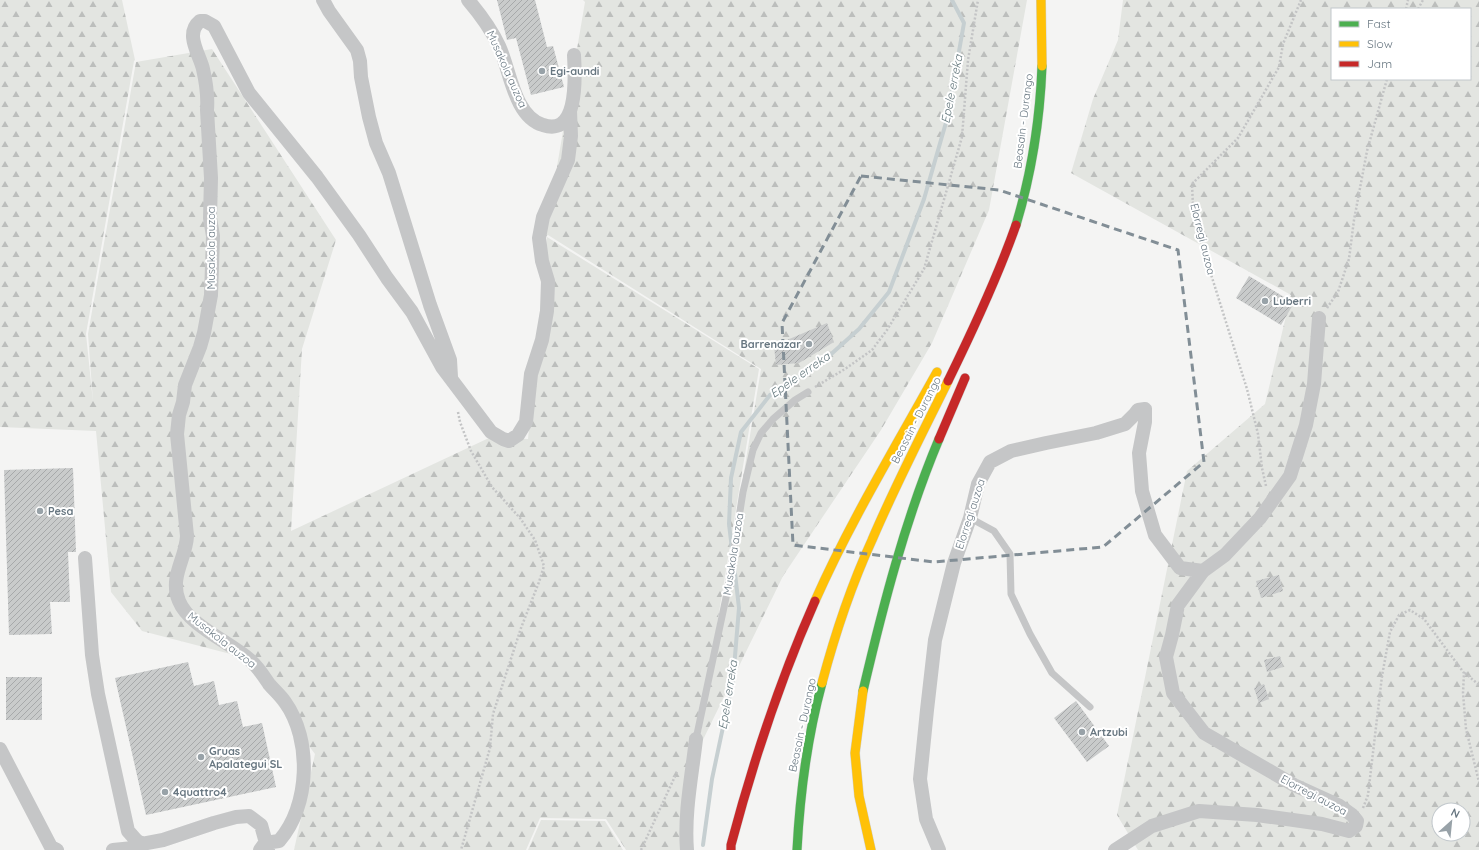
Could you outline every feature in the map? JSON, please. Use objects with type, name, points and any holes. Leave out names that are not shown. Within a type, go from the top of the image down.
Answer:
[{"type":"highway","name":"Beasain - Durango","points":[[797,850],[801,790],[811,730],[825,673],[844,610],[887,505],[980,317],[1016,225],[1032,160],[1041,97],[1043,33],[1041,0]]},
{"type":"highway","points":[[989,269],[1016,225]]},
{"type":"highway","points":[[1005,278],[1016,225]]},
{"type":"highway","points":[[731,850],[741,803],[758,750],[797,644],[812,608],[864,502],[944,361]]},
{"type":"highway","points":[[871,850],[859,796],[855,752],[861,700],[879,624],[906,528],[922,480],[968,372]]},
{"type":"street","points":[[323,0],[329,11],[357,50],[369,117],[389,173],[430,305],[450,360],[451,377]]},
{"type":"street","name":"Musakola auzoa","points":[[468,0],[485,22],[499,46],[517,98],[528,116],[535,123],[555,127],[562,124],[570,111]]},
{"type":"street","name":"Musakola auzoa","points":[[113,850],[133,848],[142,844],[164,840],[236,817],[249,816],[261,825],[264,834],[264,848],[279,841],[288,831],[298,806],[303,785],[303,757],[301,739],[295,721],[285,702],[269,684],[256,665],[236,649],[191,618],[179,602],[175,587],[176,574],[187,539],[177,434],[179,415],[183,402],[185,385],[200,347],[210,304],[213,236],[210,218],[211,178],[207,100],[203,69],[194,42],[195,28],[200,21],[205,21],[214,26],[249,93],[317,178],[352,226],[412,312],[442,367],[491,432],[509,441],[518,434],[526,422],[531,374],[542,340],[547,311],[548,281],[542,261],[539,238],[543,217],[568,160],[571,136],[570,111],[573,89],[574,55]]},
{"type":"street","name":"Elorregi auzoa","points":[[1115,850],[1152,826],[1199,811],[1257,815],[1322,824],[1349,831],[1356,826],[1357,821],[1338,804],[1294,785],[1204,733],[1173,693],[1166,656],[1178,605],[1203,571],[1224,555],[1260,518],[1290,476],[1306,425],[1314,384],[1319,318]]},
{"type":"street","name":"Elorregi auzoa","points":[[939,850],[926,819],[920,780],[935,640],[954,562],[970,518],[978,484],[990,462],[1011,451],[1096,433],[1126,424],[1138,410],[1145,409],[1145,422],[1139,453],[1142,491],[1155,535],[1180,568],[1203,571]]},
{"type":"street","points":[[85,558],[92,655],[98,694],[128,831],[142,844]]},
{"type":"street","name":"Musakola auzoa","points":[[687,850],[686,839],[688,810],[696,738]]},
{"type":"street","points":[[0,750],[51,847],[57,850]]},
{"type":"lane","name":"Musakola auzoa","points":[[696,738],[727,593],[743,492],[753,450],[761,433],[773,419],[795,400],[808,392]]},
{"type":"lane","points":[[970,518],[994,531],[1010,554],[1011,594],[1030,634],[1052,673],[1090,707]]},
{"type":"path","points":[[808,392],[872,350],[887,330],[924,269],[962,137],[968,60],[978,0]]},
{"type":"path","name":"Elorregi auzoa","points":[[1270,504],[1262,468],[1258,434],[1248,389],[1204,252],[1193,206],[1192,184],[1238,138],[1279,67],[1283,44],[1300,0]]},
{"type":"path","points":[[1319,318],[1338,292],[1349,259],[1354,220],[1367,151],[1387,80]]},
{"type":"path","points":[[457,407],[460,422],[471,451],[492,487],[520,518],[535,540],[544,566],[521,628],[494,714],[490,748],[461,850]]},
{"type":"path","points":[[1357,821],[1368,795],[1382,676],[1390,632],[1399,615],[1410,610],[1424,619],[1464,673],[1479,685]]},
{"type":"path","points":[[1464,673],[1463,693],[1466,729],[1479,782]]},
{"type":"path","points":[[641,850],[678,771]]},
{"type":"highlighted area","points":[[861,176],[999,190],[1178,250],[1204,462],[1103,547],[934,562],[793,545],[782,323]]},
{"type":"green space","points":[[0,0],[122,0],[135,60],[86,334],[93,402],[88,334],[136,62],[212,49],[336,240],[302,349],[291,531],[491,437],[528,439],[547,237],[759,369],[680,850],[626,850],[606,819],[540,818],[526,850],[294,850],[315,754],[242,657],[142,631],[111,592],[96,431],[0,427]]},
{"type":"green space","points":[[583,0],[1027,0],[989,210],[932,343],[881,430],[783,576],[698,750],[761,369],[548,235],[545,237],[585,2]]},
{"type":"green space","points":[[1123,0],[1479,0],[1479,850],[1138,850],[1117,815],[1187,471],[1265,404],[1291,295],[1071,173],[1093,99],[1118,40]]},
{"type":"green space","points":[[541,820],[605,821],[623,850],[528,850]]},
{"type":"building","points":[[497,0],[535,0],[547,47],[553,46],[564,87],[531,95],[516,38],[507,40]]},
{"type":"building","name":"Luberri","points":[[1249,276],[1294,303],[1281,325],[1236,298]]},
{"type":"building","name":"Barrenazar","points":[[827,323],[834,342],[799,363],[776,365],[774,346],[786,345],[787,340]]},
{"type":"building","name":"Pesa","points":[[73,468],[76,552],[68,552],[70,602],[50,602],[52,634],[9,635],[4,470]]},
{"type":"building","points":[[1279,575],[1283,591],[1261,598],[1256,581]]},
{"type":"building","points":[[1280,656],[1283,667],[1267,672],[1264,660]]},
{"type":"building","name":"Gruas Apalategui SL","points":[[188,662],[194,686],[214,681],[219,705],[237,701],[243,727],[262,723],[276,787],[146,815],[115,678]]},
{"type":"building","points":[[6,677],[42,677],[42,720],[6,720]]},
{"type":"building","points":[[1264,684],[1269,699],[1259,703],[1254,688]]},
{"type":"building","name":"Artzubi","points":[[1076,701],[1109,746],[1087,762],[1054,718]]},
{"type":"waterway","name":"Epele erreka","points":[[732,549],[729,524],[731,478],[741,432],[770,395],[819,365],[859,329],[889,292],[924,199],[947,119],[964,23],[952,0]]},
{"type":"waterway","name":"Epele erreka","points":[[703,845],[712,779],[733,680],[739,608],[734,565]]},
{"type":"traffic: fast","points":[[1016,225],[1034,147],[1042,66]]},
{"type":"traffic: fast","points":[[863,691],[905,532],[939,439]]},
{"type":"traffic: fast","points":[[797,850],[800,808],[808,745],[822,683]]},
{"type":"traffic: slow","points":[[1041,0],[1042,66]]},
{"type":"traffic: slow","points":[[815,601],[858,514],[937,372]]},
{"type":"traffic: slow","points":[[822,683],[832,646],[864,557],[899,480],[948,381]]},
{"type":"traffic: slow","points":[[863,691],[855,753],[859,796],[871,850]]},
{"type":"traffic: jam","points":[[948,381],[984,304],[1016,225]]},
{"type":"traffic: jam","points":[[939,439],[965,378]]},
{"type":"traffic: jam","points":[[731,850],[739,814],[768,722],[790,661],[815,601]]},
{"type":"place","name":"Egi-aundi","points":[[542,71]]},
{"type":"place","name":"Luberri","points":[[1265,301]]},
{"type":"place","name":"Barrenazar","points":[[809,344]]},
{"type":"place","name":"Pesa","points":[[40,511]]},
{"type":"place","name":"Artzubi","points":[[1082,732]]},
{"type":"place","name":"Gruas Apalategui SL","points":[[201,757]]},
{"type":"place","name":"4quattro4","points":[[165,792]]}]
